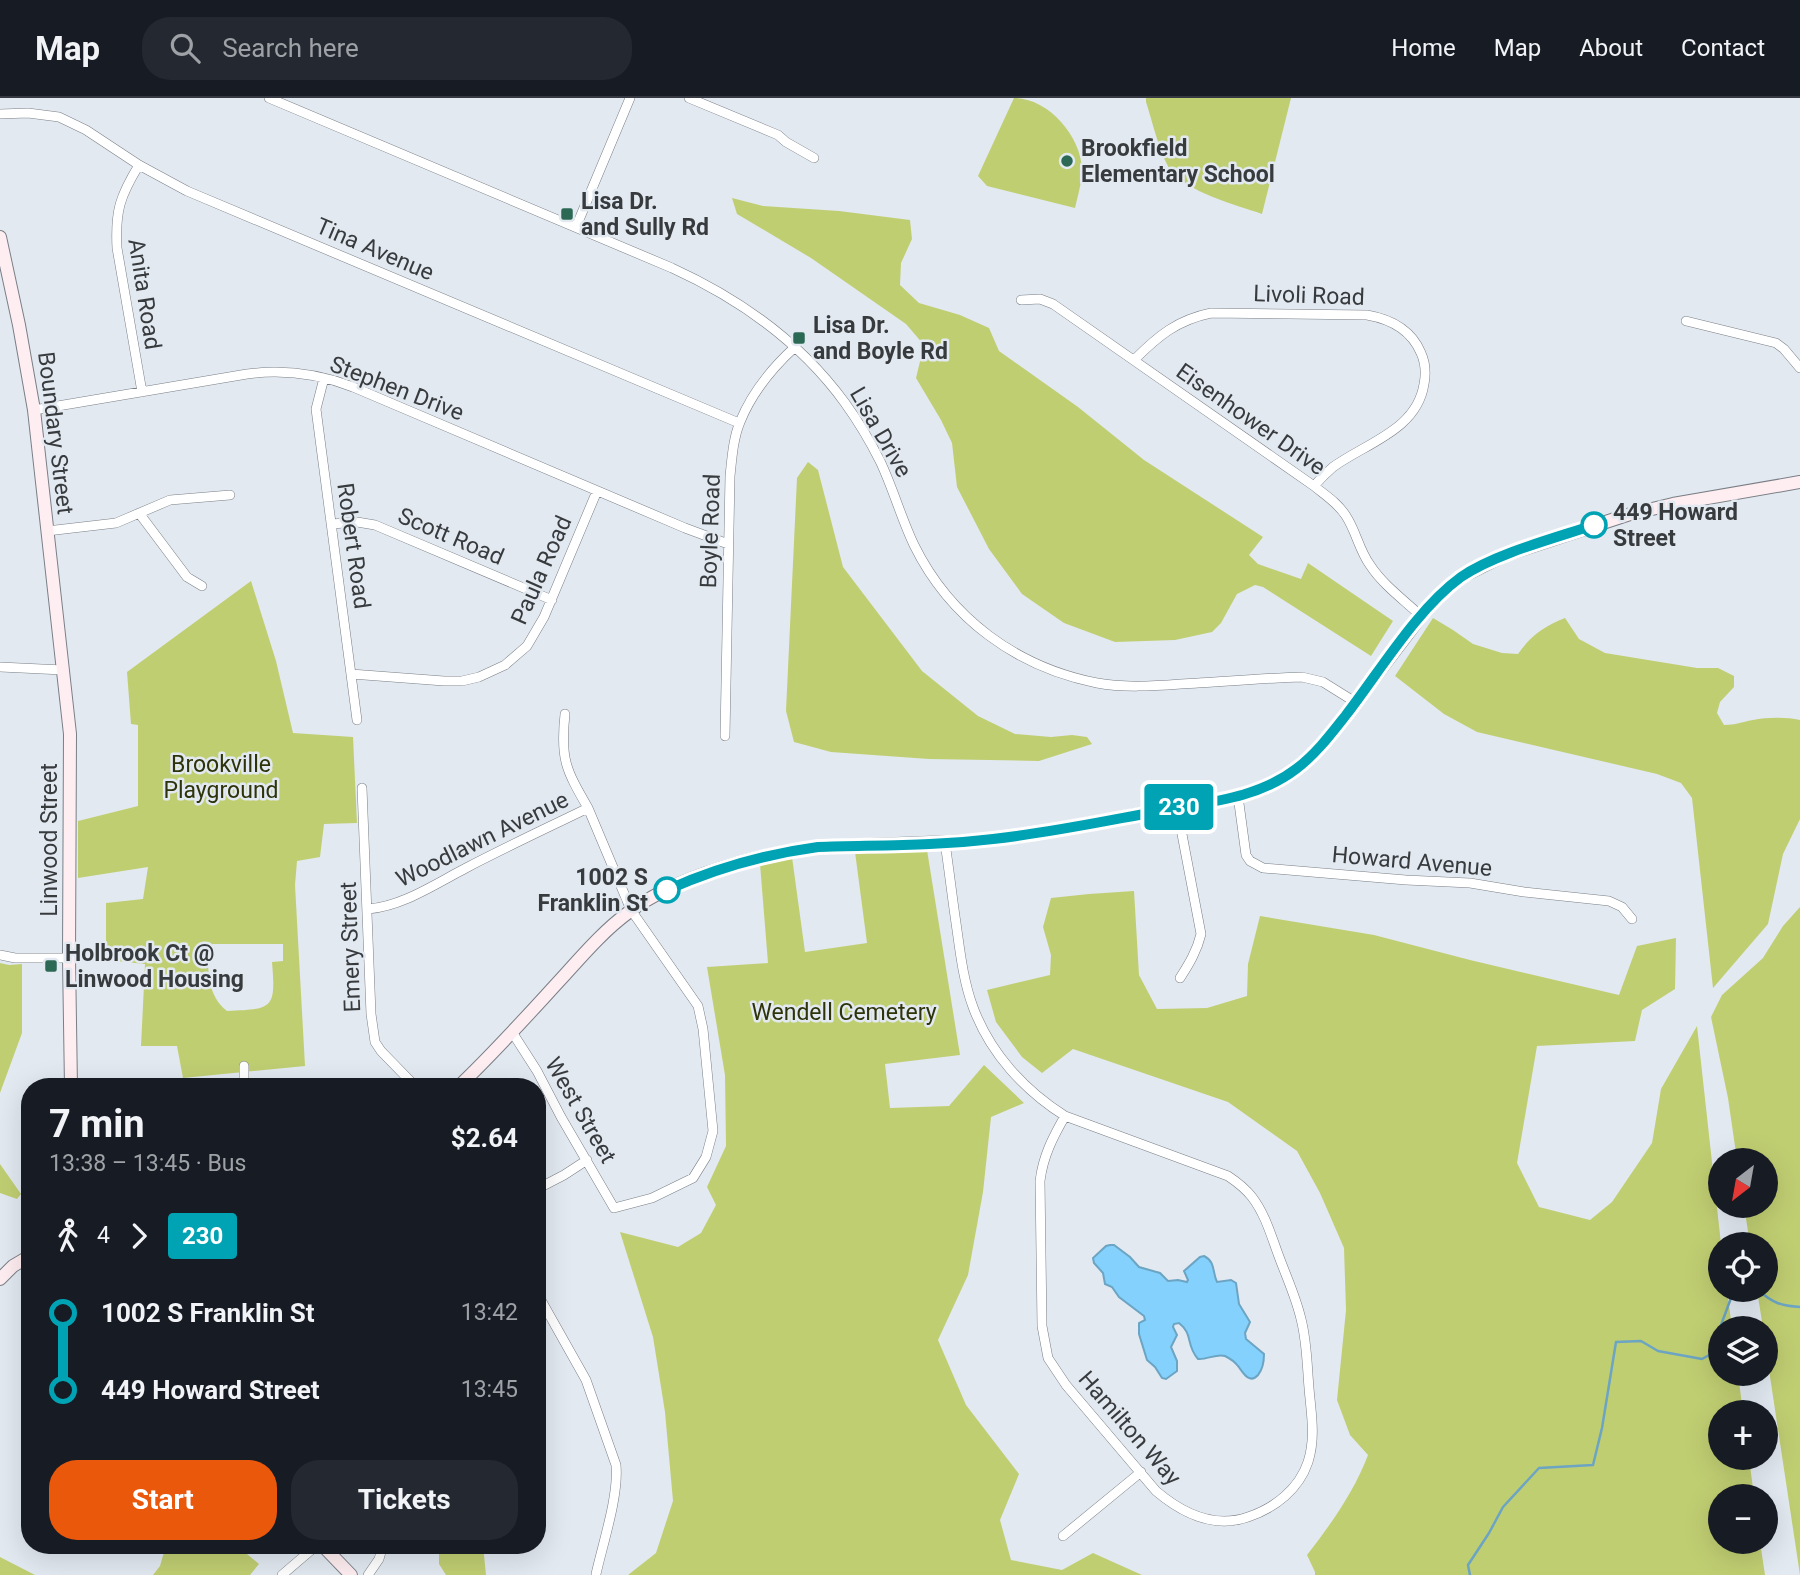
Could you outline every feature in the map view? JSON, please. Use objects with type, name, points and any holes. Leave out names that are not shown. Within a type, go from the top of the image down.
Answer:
[{"type":"main road","name":"Boundary Street","points":[[0,237],[34,410],[69,720]]},
{"type":"main road","points":[[467,1078],[612,926],[631,910],[678,885],[772,854],[818,847],[945,843],[1021,836],[1238,796],[1261,789],[1302,764],[1325,741],[1421,616],[1445,590],[1463,576],[1505,555],[1644,510],[1800,482]]},
{"type":"main road","name":"Linwood Street","points":[[69,720],[71,1078]]},
{"type":"main road","points":[[0,1279],[21,1261]]},
{"type":"main road","points":[[329,1554],[351,1575]]},
{"type":"street","name":"Lisa Drive","points":[[269,98],[681,272],[725,294],[749,310],[794,346],[830,384],[858,422],[880,461],[913,542],[939,587],[971,622],[1007,649],[1055,672],[1100,683],[1148,686],[1302,677],[1323,682],[1356,702]]},
{"type":"street","points":[[576,227],[630,98]]},
{"type":"street","points":[[689,98],[778,135],[794,148],[814,158]]},
{"type":"street","name":"Tina Avenue","points":[[0,114],[28,113],[59,117],[86,130],[139,165],[187,191],[739,423]]},
{"type":"street","name":"Anita Road","points":[[139,165],[122,197],[116,228],[117,248],[142,392]]},
{"type":"street","name":"Eisenhower Drive","points":[[1021,300],[1040,299],[1053,304],[1314,486],[1346,514],[1370,566],[1421,616]]},
{"type":"street","name":"Livoli Road","points":[[1133,360],[1167,330],[1194,317],[1211,313],[1367,314],[1380,317],[1405,330],[1415,341],[1424,363],[1423,394],[1418,406],[1395,429],[1333,467],[1314,486]]},
{"type":"street","points":[[1686,321],[1776,343],[1800,368]]},
{"type":"street","name":"Boyle Road","points":[[725,736],[730,476],[739,423],[759,387],[794,346]]},
{"type":"street","name":"Stephen Drive","points":[[34,410],[264,372],[298,373],[324,378],[354,387],[728,544]]},
{"type":"street","name":"Robert Road","points":[[324,378],[317,409],[357,720]]},
{"type":"street","name":"Paula Road","points":[[351,674],[462,681],[505,666],[527,646],[544,617],[597,491]]},
{"type":"street","points":[[47,531],[116,523],[170,500],[230,495]]},
{"type":"street","points":[[139,513],[187,577],[202,586]]},
{"type":"street","name":"Scott Road","points":[[332,524],[357,522],[375,525],[552,600]]},
{"type":"street","points":[[0,667],[63,670]]},
{"type":"street","points":[[565,714],[563,749],[568,773],[588,808]]},
{"type":"street","name":"Emery Street","points":[[362,788],[374,1042],[407,1078]]},
{"type":"street","name":"Howard Avenue","points":[[1238,796],[1246,855],[1250,861],[1263,868],[1470,883],[1609,901],[1622,908],[1632,919]]},
{"type":"street","points":[[1177,807],[1201,934],[1193,957],[1180,978]]},
{"type":"street","name":"Woodlawn Avenue","points":[[368,909],[383,908],[403,900],[588,808],[631,910],[698,1006],[703,1029],[713,1131],[706,1157],[693,1178],[652,1198],[614,1208]]},
{"type":"street","name":"Hamilton Way","points":[[945,843],[964,973],[985,1034],[1000,1057],[1019,1079],[1065,1116],[1213,1170],[1241,1184],[1256,1202],[1268,1226],[1301,1318],[1313,1436],[1307,1464],[1301,1477],[1285,1496],[1262,1512],[1244,1519],[1202,1519],[1170,1503],[1156,1491],[1056,1372],[1048,1358],[1041,1326],[1040,1181],[1046,1151],[1065,1116]]},
{"type":"street","points":[[0,955],[15,958],[69,958]]},
{"type":"street","name":"West Street","points":[[512,1032],[540,1078]]},
{"type":"street","points":[[244,1066],[244,1078]]},
{"type":"street","name":"West Street","points":[[546,1089],[614,1208]]},
{"type":"street","points":[[546,1184],[587,1160]]},
{"type":"street","points":[[546,1309],[586,1380],[616,1465],[614,1499],[596,1574]]},
{"type":"street","points":[[1063,1536],[1141,1472]]},
{"type":"street","points":[[282,1575],[309,1554]]},
{"type":"street","points":[[368,1575],[380,1554]]},
{"type":"green space","points":[[1014,98],[1039,104],[1050,112],[1069,132],[1076,144],[1082,169],[1075,208],[987,186],[978,176]]},
{"type":"green space","points":[[1146,98],[1291,98],[1262,214],[1212,197],[1188,185],[1170,169],[1156,137]]},
{"type":"green space","points":[[732,198],[763,206],[839,211],[910,220],[912,239],[901,263],[900,285],[919,303],[960,315],[989,328],[999,351],[1078,407],[1144,460],[1263,537],[1249,555],[1258,564],[1301,579],[1308,563],[1393,621],[1371,656],[1263,587],[1255,585],[1237,594],[1221,623],[1212,632],[1175,640],[1115,642],[1064,623],[1022,594],[989,549],[957,487],[952,443],[916,378],[924,345],[906,324],[811,258],[737,214]]},
{"type":"green space","points":[[808,462],[818,470],[843,567],[922,671],[978,716],[1015,734],[1051,737],[1072,735],[1087,737],[1092,744],[1039,761],[929,759],[831,752],[794,742],[786,711],[797,478]]},
{"type":"green space","name":"Brookville Playground","points":[[251,581],[276,661],[293,733],[353,737],[357,823],[324,824],[320,857],[297,861],[295,885],[305,1066],[183,1078],[177,1046],[141,1046],[145,964],[106,960],[106,903],[143,899],[148,867],[78,878],[78,821],[138,806],[138,725],[131,724],[127,672]],"holes":[[[213,944],[283,944],[283,961],[272,962],[273,989],[268,1003],[254,1009],[227,1011],[220,1005],[212,991],[207,949]]]},
{"type":"green space","points":[[1433,618],[1473,644],[1502,653],[1518,654],[1539,632],[1565,618],[1579,639],[1605,653],[1697,668],[1718,668],[1734,676],[1734,687],[1720,702],[1717,713],[1724,725],[1770,718],[1800,720],[1800,819],[1783,854],[1768,924],[1713,988],[1692,798],[1681,783],[1657,774],[1477,732],[1444,714],[1395,676]]},
{"type":"green space","name":"Wendell Cemetery","points":[[927,850],[960,1055],[885,1064],[890,1108],[949,1106],[984,1065],[1024,1103],[991,1117],[983,1192],[968,1275],[938,1340],[966,1405],[1019,1474],[1000,1520],[1011,1560],[1062,1570],[1093,1553],[1142,1575],[628,1575],[656,1553],[673,1501],[665,1412],[653,1337],[620,1232],[678,1247],[701,1233],[716,1205],[707,1187],[726,1146],[725,1075],[707,967],[768,963],[760,864],[792,857],[805,952],[867,943],[855,852]]},
{"type":"green space","points":[[1134,891],[1139,975],[1157,1009],[1207,1008],[1247,996],[1248,964],[1260,916],[1374,935],[1619,995],[1637,946],[1676,938],[1675,989],[1642,1010],[1635,1041],[1537,1046],[1517,1163],[1539,1207],[1590,1220],[1612,1202],[1652,1143],[1661,1089],[1697,1026],[1710,1148],[1708,1148],[1708,1218],[1718,1218],[1720,1232],[1708,1232],[1708,1302],[1729,1302],[1730,1316],[1708,1316],[1708,1386],[1740,1386],[1741,1400],[1708,1400],[1708,1470],[1751,1470],[1752,1484],[1708,1484],[1708,1554],[1762,1554],[1765,1575],[1315,1575],[1307,1555],[1341,1507],[1368,1455],[1350,1435],[1337,1400],[1346,1310],[1344,1248],[1320,1193],[1297,1151],[1228,1102],[1073,1049],[1042,1073],[1022,1057],[996,1022],[987,990],[1050,975],[1051,955],[1043,927],[1051,898]]},
{"type":"green space","points":[[1800,907],[1800,1575],[1778,1429],[1778,1400],[1774,1400],[1771,1386],[1778,1386],[1778,1316],[1761,1316],[1759,1302],[1778,1302],[1778,1232],[1748,1232],[1746,1218],[1778,1218],[1778,1148],[1735,1148],[1711,1017],[1722,995],[1763,958],[1783,926]]},
{"type":"green space","points":[[0,963],[22,964],[22,1033],[0,1093]]},
{"type":"green space","points":[[0,1164],[21,1194],[17,1199],[0,1193]]},
{"type":"green space","points":[[163,1554],[247,1554],[259,1564],[250,1575],[153,1575],[160,1566]]},
{"type":"green space","points":[[439,1554],[484,1554],[486,1575],[446,1575],[439,1564]]},
{"type":"green space","points":[[0,1557],[35,1575],[0,1575]]},
{"type":"water","points":[[1114,1245],[1139,1267],[1160,1273],[1168,1281],[1187,1282],[1184,1271],[1204,1256],[1212,1264],[1217,1282],[1231,1280],[1236,1283],[1239,1304],[1250,1322],[1245,1333],[1246,1339],[1264,1354],[1258,1375],[1249,1378],[1225,1356],[1198,1359],[1184,1327],[1179,1323],[1173,1327],[1177,1335],[1171,1347],[1177,1361],[1177,1371],[1166,1379],[1162,1378],[1147,1360],[1139,1334],[1139,1323],[1145,1320],[1144,1316],[1119,1297],[1112,1287],[1105,1284],[1103,1273],[1094,1263],[1093,1258],[1106,1246]]},
{"type":"waterway","points":[[1724,1316],[1730,1302]]},
{"type":"waterway","points":[[1776,1302],[1800,1307]]},
{"type":"waterway","points":[[1470,1575],[1468,1565],[1503,1507],[1539,1468],[1593,1465],[1616,1342],[1641,1341],[1658,1351],[1702,1359],[1708,1356]]},
{"type":"bus line","name":"230","points":[[667,890],[772,854],[818,847],[976,841],[1021,836],[1226,799],[1261,789],[1290,774],[1314,753],[1414,624],[1445,590],[1482,565],[1594,525]]},
{"type":"place","name":"Brookfield Elementary School","points":[[1067,161]]},
{"type":"place","name":"Lisa Dr. and Sully Rd","points":[[567,214]]},
{"type":"place","name":"Lisa Dr. and Boyle Rd","points":[[799,338]]},
{"type":"place","name":"449 Howard Street","points":[[1594,525]]},
{"type":"place","name":"1002 S Franklin St","points":[[667,890]]},
{"type":"place","name":"Holbrook Ct @ Linwood Housing","points":[[51,966]]}]
